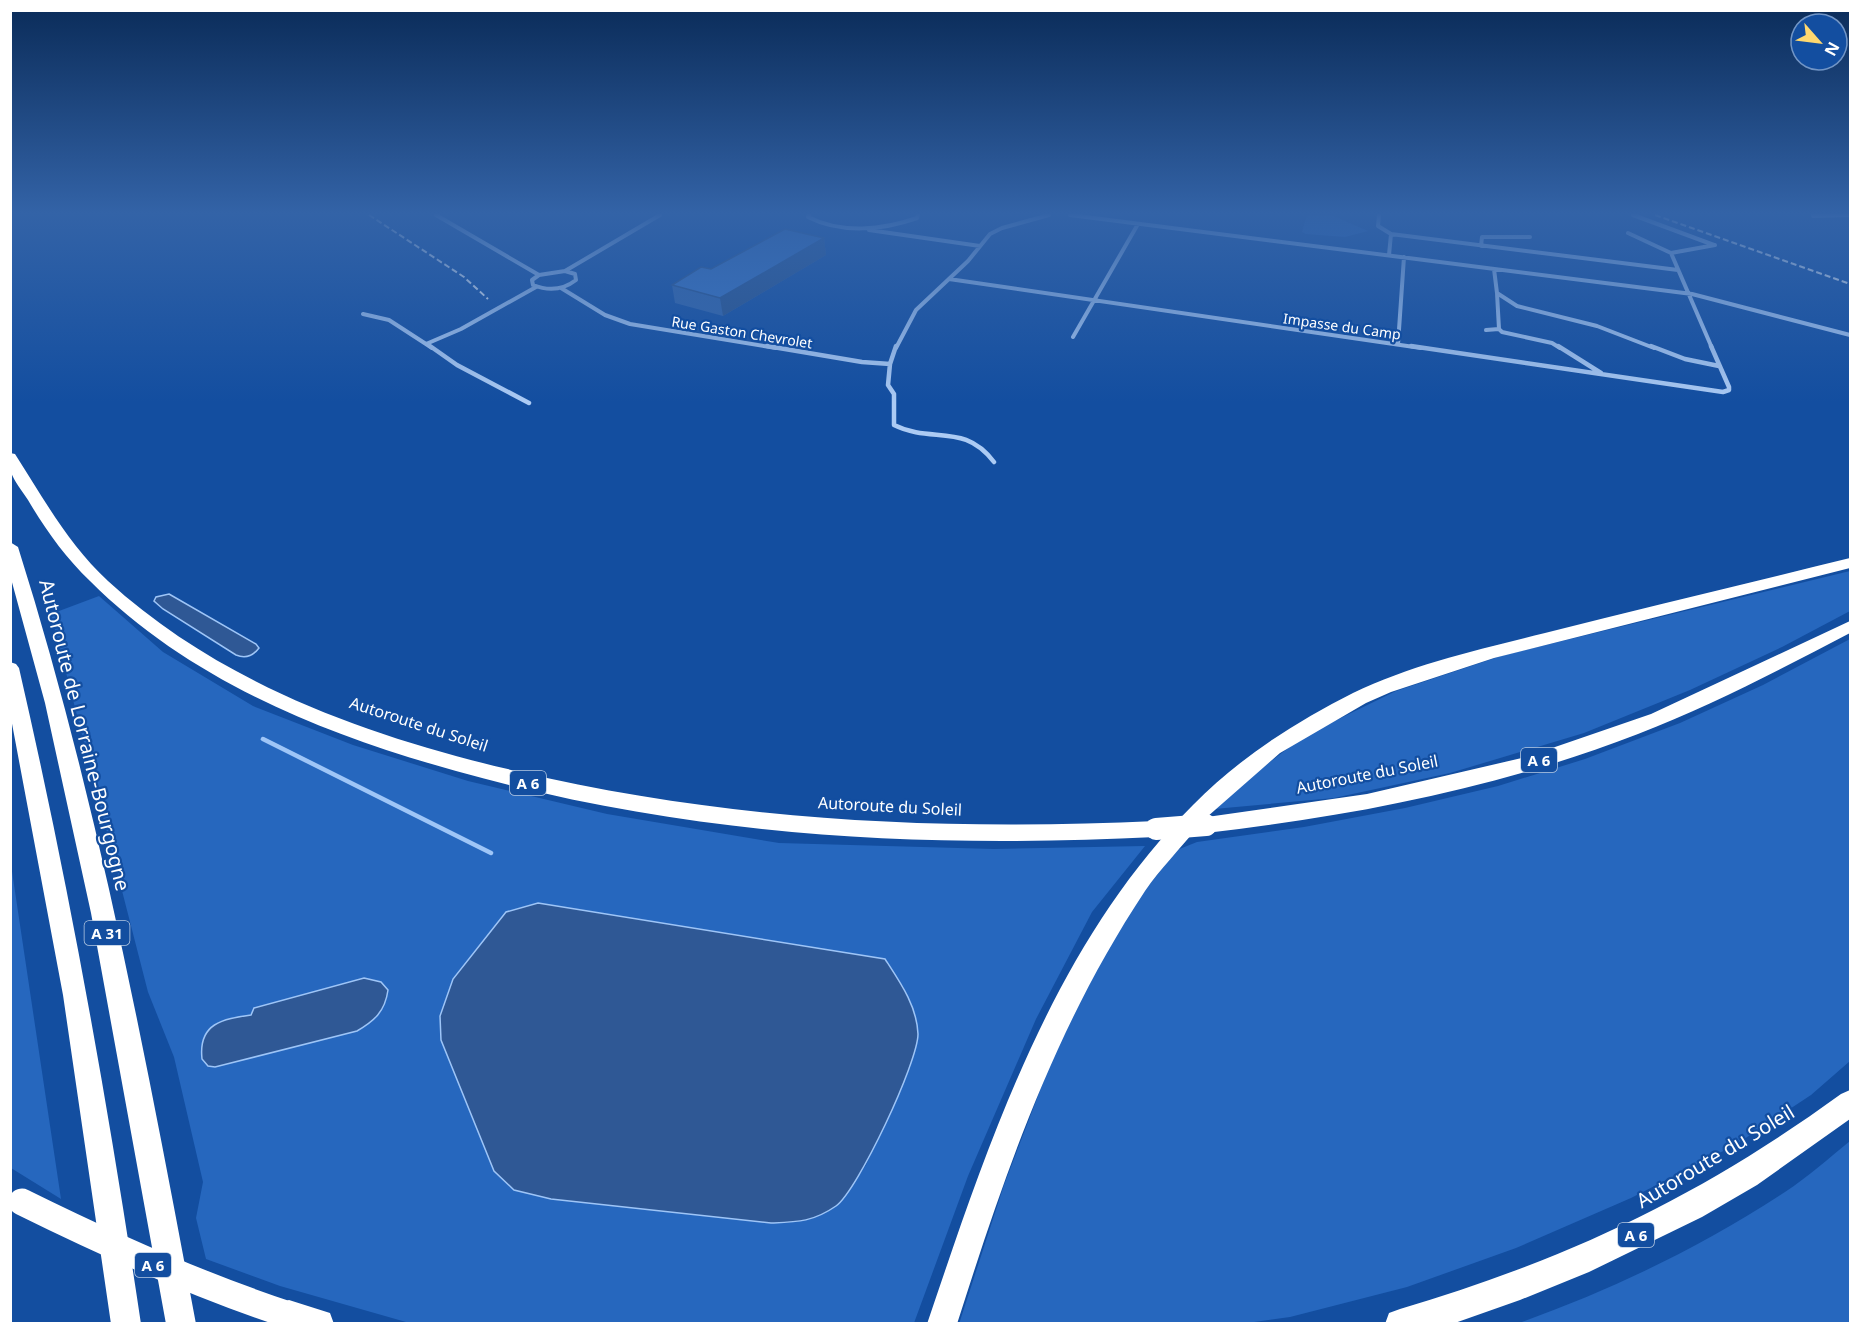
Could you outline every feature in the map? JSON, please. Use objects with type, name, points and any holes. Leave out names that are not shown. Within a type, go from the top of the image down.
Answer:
[{"type":"highway","name":"Autoroute du Soleil","points":[[10,457],[39,507],[70,550],[102,585],[150,625],[194,655],[264,693],[326,721],[407,750],[498,776],[589,796],[748,822],[928,834],[1044,835],[1206,825],[1281,816],[1386,798],[1528,764],[1611,737],[1743,681],[1851,626]]},
{"type":"highway","name":"Autoroute de Lorraine-Bourgogne","points":[[10,547],[56,710],[87,841],[134,1069],[181,1323]]},
{"type":"highway","points":[[942,1323],[1014,1120],[1054,1026],[1090,955],[1109,923],[1154,860],[1201,808],[1234,777],[1286,739],[1331,712],[1378,690],[1436,668],[1507,648],[1851,563]]},
{"type":"highway","name":"A 31","points":[[10,668],[65,940],[126,1323]]},
{"type":"highway","name":"Autoroute du Soleil","points":[[1400,1323],[1517,1286],[1585,1259],[1648,1230],[1768,1162],[1851,1103]]},
{"type":"highway","name":"A 6","points":[[16,1198],[106,1245],[160,1268],[232,1297],[319,1323]]},
{"type":"street","points":[[537,277],[532,283],[537,287]]},
{"type":"street","points":[[426,344],[537,287],[561,288],[576,280],[576,277]]},
{"type":"street","points":[[1073,337],[1108,277]]},
{"type":"street","points":[[1398,344],[1403,277]]},
{"type":"street","points":[[1495,277],[1499,329]]},
{"type":"street","points":[[1558,277],[1688,294],[1851,335]]},
{"type":"street","points":[[1681,277],[1719,366]]},
{"type":"street","points":[[949,279],[916,310],[898,342],[891,363],[888,385],[894,394],[894,425],[909,431],[955,436],[976,443],[982,446],[994,462]]},
{"type":"street","name":"Impasse du Camp","points":[[949,279],[1356,340],[1398,344],[1604,376],[1727,392],[1729,387],[1719,366]]},
{"type":"street","name":"Rue Gaston Chevrolet","points":[[561,288],[605,315],[630,324],[862,362],[891,363]]},
{"type":"street","points":[[1497,293],[1526,309],[1581,321],[1673,357],[1719,366]]},
{"type":"street","points":[[363,314],[394,321],[457,365],[529,403]]},
{"type":"street","points":[[1486,330],[1499,329],[1509,335],[1552,343],[1604,376]]},
{"type":"shaded area","points":[[1850,571],[1850,611],[1782,647],[1690,690],[1584,733],[1450,773],[1334,798],[1214,809],[1227,795],[1304,736],[1396,691],[1504,655]]},
{"type":"shaded area","points":[[169,594],[256,644],[259,648],[249,656],[236,655],[154,601],[156,597]]},
{"type":"shaded area","points":[[99,596],[163,652],[253,706],[353,745],[468,781],[607,814],[779,843],[994,849],[1145,846],[1092,912],[1036,1019],[968,1176],[914,1323],[413,1324],[280,1286],[206,1259],[196,1218],[203,1182],[174,1057],[148,992],[51,614]],"holes":[[[538,903],[885,959],[904,988],[911,1065],[866,1165],[838,1205],[440,1016],[453,979],[505,912]]]},
{"type":"shaded area","points":[[1850,639],[1850,1061],[1811,1095],[1735,1145],[1631,1198],[1516,1248],[1407,1287],[1290,1317],[1247,1323],[959,1324],[1004,1185],[1052,1059],[1098,967],[1137,900],[1177,850],[1197,842],[1304,827],[1405,808],[1498,786],[1585,759],[1680,723],[1763,685]]},
{"type":"shaded area","points":[[10,858],[61,1199],[11,1168]]},
{"type":"shaded area","points":[[538,903],[885,959],[911,1004],[918,1034],[898,1097],[872,1152],[846,1195],[836,1206],[805,1220],[771,1223],[551,1199],[514,1190],[494,1171],[441,1040],[440,1016],[453,979],[506,912]]},
{"type":"shaded area","points":[[364,978],[381,982],[388,990],[387,998],[378,1015],[357,1031],[215,1067],[208,1066],[202,1059],[202,1047],[208,1030],[222,1021],[251,1015],[254,1008]]},
{"type":"shaded area","points":[[1850,1141],[1850,1323],[1519,1323],[1622,1281],[1722,1231],[1794,1186]]},
{"type":"building","points":[[684,277],[756,277],[720,298],[672,285]]},
{"type":"waterway","points":[[263,739],[491,853]]},
{"type":"railway","points":[[464,277],[488,299]]},
{"type":"railway","points":[[1831,277],[1850,284]]}]
